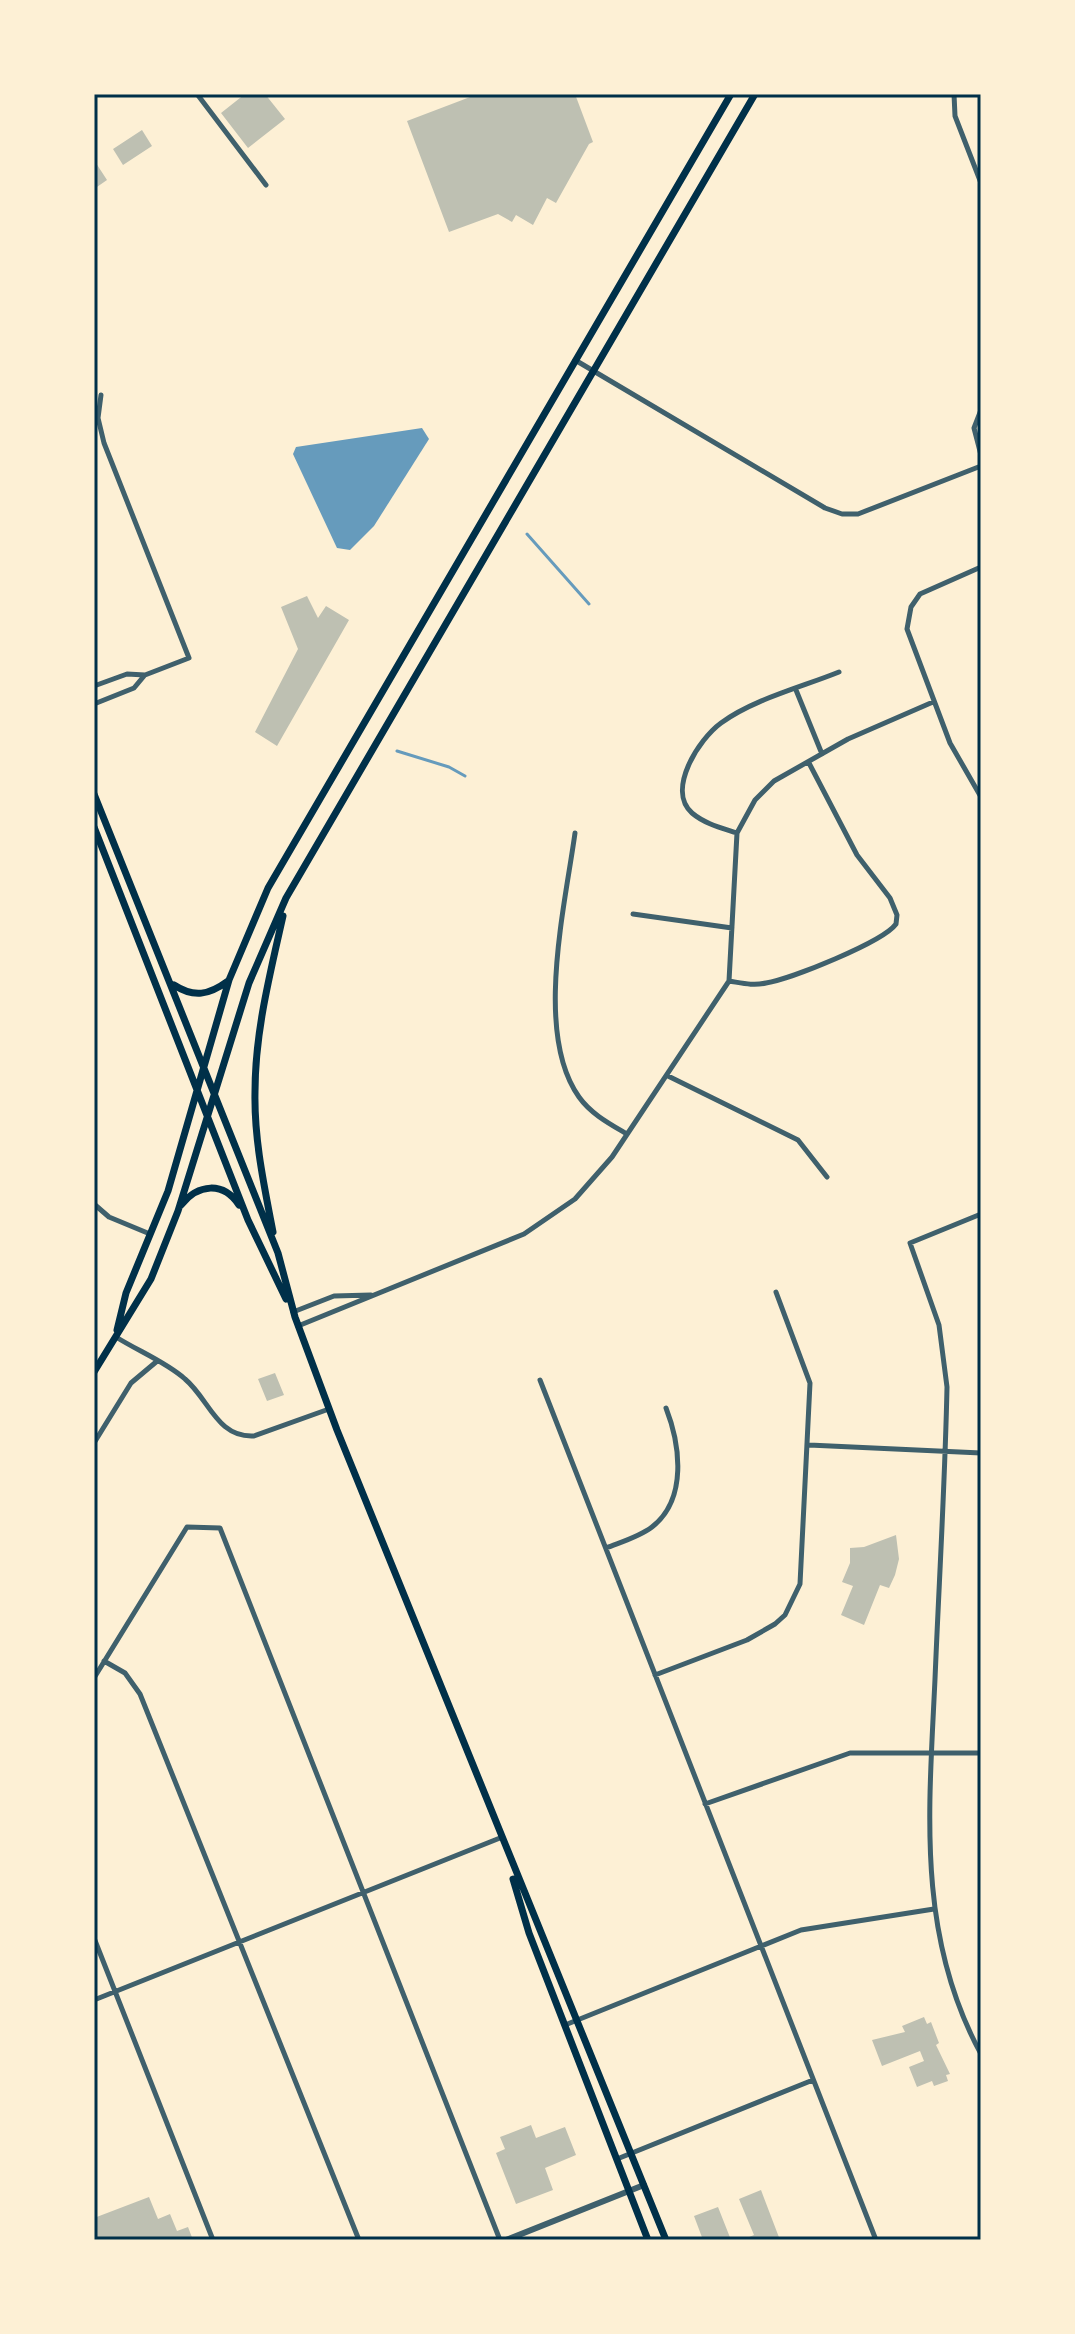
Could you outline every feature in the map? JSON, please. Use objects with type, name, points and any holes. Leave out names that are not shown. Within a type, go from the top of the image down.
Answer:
[{"type":"main road","points":[[115,1336],[126,1293],[168,1191],[203,1061],[229,980],[256,913],[282,862],[731,94]]},
{"type":"main road","points":[[94,1372],[151,1279],[178,1211],[213,1089],[249,983],[286,898],[755,94]]},
{"type":"main road","points":[[94,794],[173,984],[278,1253]]},
{"type":"main road","points":[[94,827],[248,1220],[293,1312]]},
{"type":"main road","points":[[286,898],[265,999],[254,1093],[260,1167],[293,1312],[500,1838],[666,2240]]},
{"type":"main road","points":[[173,984],[192,994],[204,994],[229,980]]},
{"type":"main road","points":[[178,1211],[194,1192],[214,1187],[232,1195],[248,1220]]},
{"type":"main road","points":[[500,1838],[529,1933],[648,2240]]},
{"type":"street","points":[[197,94],[266,185]]},
{"type":"street","points":[[954,94],[955,116],[981,183]]},
{"type":"street","points":[[575,360],[817,503],[842,514],[865,512],[981,466]]},
{"type":"street","points":[[94,686],[127,674],[145,675],[189,658],[104,443],[98,418],[101,395]]},
{"type":"street","points":[[981,410],[974,428],[981,455]]},
{"type":"street","points":[[981,567],[930,587],[911,607],[908,635],[962,769],[981,797]]},
{"type":"street","points":[[737,833],[690,812],[683,795],[686,775],[705,739],[722,723],[839,672]]},
{"type":"street","points":[[94,704],[134,688],[145,675]]},
{"type":"street","points":[[796,690],[822,754]]},
{"type":"street","points":[[298,1326],[542,1224],[590,1184],[668,1076],[729,981],[737,833],[742,819],[763,789],[861,732],[933,702]]},
{"type":"street","points":[[729,981],[750,985],[774,982],[878,940],[896,924],[897,915],[890,898],[857,855],[809,763]]},
{"type":"street","points":[[575,833],[561,940],[559,1051],[579,1097],[602,1118],[627,1134]]},
{"type":"street","points":[[633,914],[732,928]]},
{"type":"street","points":[[668,1076],[787,1133],[805,1146],[827,1177]]},
{"type":"street","points":[[94,1204],[109,1217],[150,1234]]},
{"type":"street","points":[[981,1214],[910,1243],[932,1301],[945,1359],[945,1451],[928,1857],[934,1909],[951,1990],[981,2054]]},
{"type":"street","points":[[655,1675],[747,1640],[785,1615],[800,1584],[810,1383],[776,1292]]},
{"type":"street","points":[[293,1312],[334,1296],[372,1295]]},
{"type":"street","points":[[115,1336],[189,1381],[218,1420],[243,1437],[262,1434],[329,1409]]},
{"type":"street","points":[[94,1443],[131,1383],[156,1362]]},
{"type":"street","points":[[540,1380],[876,2240]]},
{"type":"street","points":[[606,1548],[654,1526],[670,1501],[679,1454],[666,1408]]},
{"type":"street","points":[[809,1445],[981,1453]]},
{"type":"street","points":[[94,1678],[187,1527],[214,1527],[224,1533],[500,2240]]},
{"type":"street","points":[[104,1661],[125,1673],[140,1694],[359,2240]]},
{"type":"street","points":[[705,1804],[838,1755],[865,1751],[981,1753]]},
{"type":"street","points":[[94,2000],[500,1838]]},
{"type":"street","points":[[565,2025],[811,1927],[934,1909]]},
{"type":"street","points":[[94,1938],[213,2240]]},
{"type":"street","points":[[617,2159],[813,2080]]},
{"type":"street","points":[[506,2240],[644,2185]]},
{"type":"water","points":[[422,428],[429,439],[374,526],[350,550],[337,548],[293,454],[296,447]]},
{"type":"building","points":[[245,94],[265,94],[285,119],[248,148],[221,113]]},
{"type":"building","points":[[478,94],[575,94],[593,142],[556,203],[547,198],[533,225],[516,215],[512,222],[498,214],[449,232],[407,121]]},
{"type":"building","points":[[142,130],[152,146],[123,165],[113,149]]},
{"type":"building","points":[[94,160],[107,180],[94,189]]},
{"type":"building","points":[[307,596],[318,618],[326,606],[349,620],[277,746],[255,732],[298,649],[281,607]]},
{"type":"building","points":[[275,1373],[284,1395],[267,1401],[258,1379]]},
{"type":"building","points":[[896,1535],[899,1559],[895,1575],[889,1588],[880,1585],[864,1625],[841,1615],[853,1586],[842,1582],[850,1563],[850,1548],[864,1547]]},
{"type":"building","points":[[924,2017],[927,2024],[931,2022],[939,2043],[936,2045],[950,2074],[946,2075],[948,2081],[934,2086],[932,2081],[917,2087],[909,2067],[924,2061],[920,2051],[882,2066],[872,2040],[905,2032],[902,2026]]},
{"type":"building","points":[[531,2125],[536,2138],[565,2127],[576,2155],[545,2168],[553,2190],[516,2204],[496,2153],[505,2149],[500,2137]]},
{"type":"building","points":[[761,2190],[780,2240],[742,2240],[754,2235],[739,2199]]},
{"type":"building","points":[[149,2197],[158,2219],[170,2214],[177,2231],[188,2227],[193,2240],[94,2240],[94,2218]]},
{"type":"building","points":[[718,2207],[731,2240],[703,2240],[694,2216]]},
{"type":"waterway","points":[[527,534],[589,604]]},
{"type":"waterway","points":[[397,751],[449,767],[465,776]]}]
